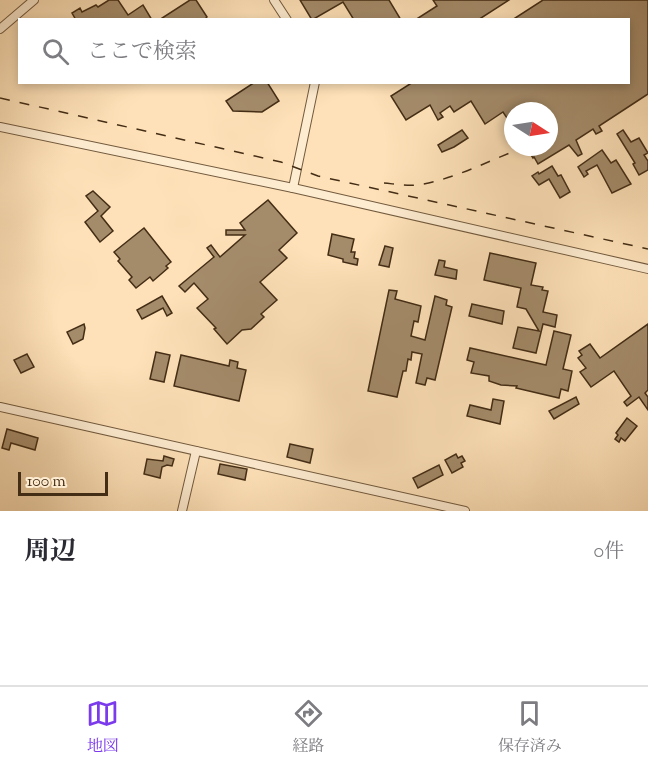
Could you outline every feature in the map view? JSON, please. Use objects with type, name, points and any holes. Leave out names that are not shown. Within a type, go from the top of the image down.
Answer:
[{"type":"lane","points":[[0,29],[34,0]]},
{"type":"lane","points":[[274,0],[286,18]]},
{"type":"lane","points":[[293,188],[315,84]]},
{"type":"lane","points":[[0,127],[293,188],[648,269]]},
{"type":"lane","points":[[0,407],[465,511]]},
{"type":"lane","points":[[182,511],[196,451]]},
{"type":"building","points":[[109,0],[118,0],[128,15],[143,5],[151,18],[75,18],[72,13],[80,8],[82,12],[96,5],[98,7]]},
{"type":"building","points":[[190,0],[196,0],[207,17],[206,18],[162,18]]},
{"type":"building","points":[[300,0],[389,0],[400,18],[353,18],[343,2],[315,18],[311,18]]},
{"type":"building","points":[[433,0],[509,0],[481,18],[418,18],[437,6]]},
{"type":"building","points":[[543,0],[648,0],[648,94],[599,126],[602,131],[596,134],[593,129],[576,140],[582,154],[578,156],[569,145],[558,152],[558,102],[504,102],[504,114],[485,124],[471,101],[454,112],[450,106],[440,113],[443,117],[438,120],[430,105],[406,120],[391,96],[410,84],[630,84],[630,18],[515,18]]},
{"type":"building","points":[[252,84],[268,84],[279,101],[262,112],[233,111],[226,101]]},
{"type":"building","points":[[462,130],[468,138],[442,152],[438,145]]},
{"type":"building","points":[[623,130],[631,142],[639,138],[648,153],[644,155],[648,161],[648,170],[639,175],[633,164],[635,163],[617,134]]},
{"type":"building","points":[[602,150],[611,163],[616,160],[631,184],[612,193],[597,165],[586,171],[588,174],[584,177],[578,167]]},
{"type":"building","points":[[532,156],[551,156],[538,164]]},
{"type":"building","points":[[552,166],[558,176],[561,175],[570,192],[560,198],[549,179],[539,185],[532,176]]},
{"type":"building","points":[[93,191],[110,207],[101,216],[113,231],[100,242],[85,222],[98,211],[86,196]]},
{"type":"building","points":[[268,200],[297,233],[279,250],[287,258],[260,282],[277,300],[261,314],[264,317],[251,329],[242,330],[227,344],[197,308],[208,299],[194,283],[185,292],[179,286],[214,257],[207,248],[211,245],[220,257],[245,235],[226,235],[226,230],[245,230],[240,223]]},
{"type":"building","points":[[144,228],[171,262],[166,266],[168,268],[153,281],[150,277],[136,288],[129,280],[132,277],[118,261],[120,259],[114,252]]},
{"type":"building","points":[[332,234],[354,239],[351,252],[355,252],[354,258],[358,259],[357,265],[328,255]]},
{"type":"building","points":[[385,246],[393,248],[389,267],[379,265]]},
{"type":"building","points":[[490,253],[536,263],[531,285],[543,287],[542,290],[548,291],[543,312],[557,315],[555,327],[543,324],[536,353],[513,348],[518,327],[539,331],[526,309],[517,307],[521,288],[484,280]]},
{"type":"building","points":[[439,260],[445,261],[444,267],[457,270],[456,279],[435,275]]},
{"type":"building","points":[[389,290],[397,291],[395,299],[421,306],[418,322],[414,321],[411,336],[425,340],[435,296],[447,300],[446,305],[452,307],[435,380],[427,378],[425,385],[416,383],[422,354],[412,352],[406,371],[403,371],[397,397],[368,391]]},
{"type":"building","points":[[162,296],[172,313],[167,316],[163,308],[142,319],[137,310]]},
{"type":"building","points":[[472,304],[504,311],[502,324],[469,316]]},
{"type":"building","points":[[84,324],[83,339],[73,344],[67,332]]},
{"type":"building","points":[[648,324],[648,390],[645,393],[648,397],[648,410],[639,397],[627,406],[624,402],[631,396],[614,371],[591,387],[580,372],[586,368],[578,358],[582,355],[579,351],[590,344],[600,358]]},
{"type":"building","points":[[554,331],[571,335],[563,369],[572,371],[568,391],[561,389],[559,398],[516,388],[517,386],[501,385],[489,381],[489,376],[471,373],[474,362],[467,360],[470,348],[546,365]]},
{"type":"building","points":[[156,352],[170,355],[164,382],[150,379]]},
{"type":"building","points":[[27,354],[34,367],[21,373],[14,360]]},
{"type":"building","points":[[181,355],[229,366],[230,360],[238,362],[237,368],[246,370],[239,401],[174,386]]},
{"type":"building","points":[[576,397],[579,404],[554,419],[549,411]]},
{"type":"building","points":[[493,399],[504,401],[500,424],[467,416],[470,405],[491,410]]},
{"type":"building","points":[[627,418],[637,426],[625,441],[621,438],[619,442],[615,439],[618,435],[616,433]]},
{"type":"building","points":[[7,429],[38,438],[35,450],[11,443],[9,450],[2,448]]},
{"type":"building","points":[[290,444],[313,449],[310,463],[287,457]]},
{"type":"building","points":[[456,454],[458,458],[462,456],[465,461],[461,463],[463,467],[452,473],[445,460]]},
{"type":"building","points":[[164,456],[174,459],[172,466],[162,467],[160,478],[144,474],[147,459],[163,461]]},
{"type":"building","points":[[220,464],[247,469],[245,480],[218,474]]},
{"type":"building","points":[[439,465],[443,475],[418,488],[413,478]]},
{"type":"railway","points":[[0,98],[281,162],[318,176],[648,249]]},
{"type":"railway","points":[[384,183],[400,185],[430,183],[457,175],[504,155]]}]
